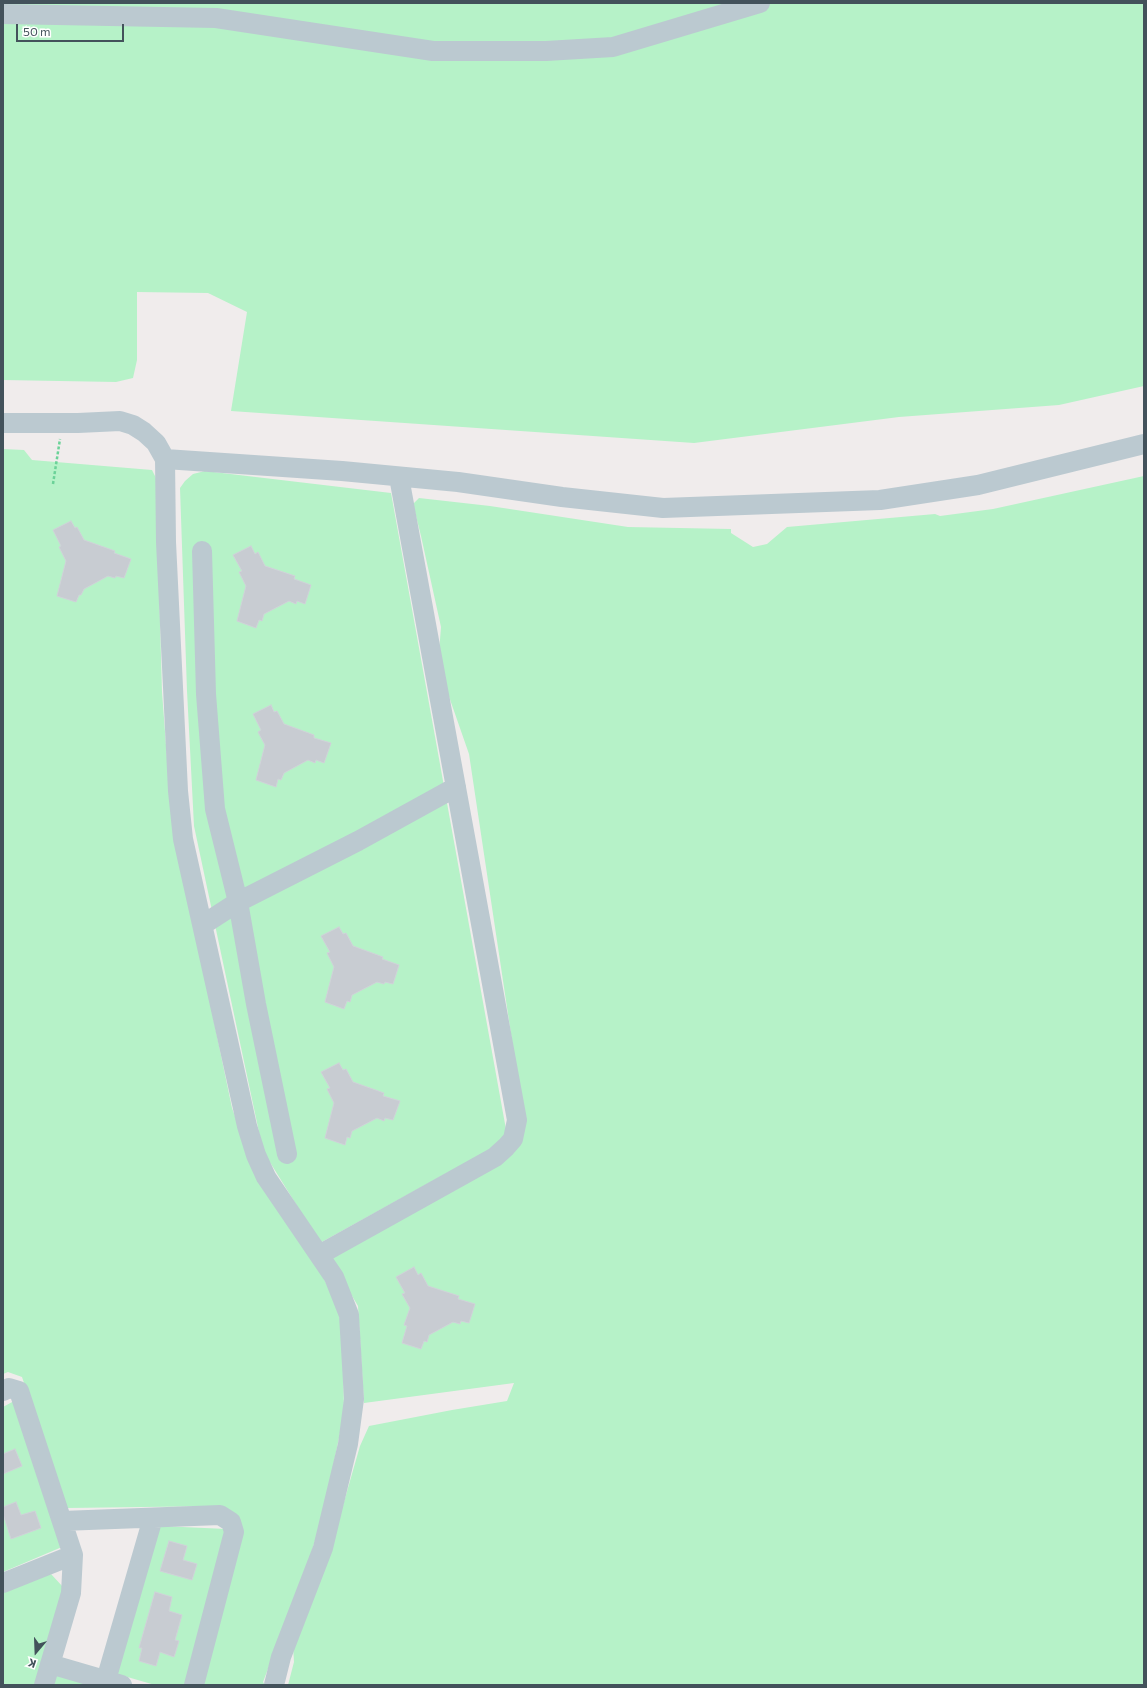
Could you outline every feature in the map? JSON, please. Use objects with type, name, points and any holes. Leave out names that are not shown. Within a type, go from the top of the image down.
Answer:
[{"type":"street","points":[[3,14],[216,18],[433,51],[546,51],[613,47],[760,3]]},
{"type":"street","points":[[3,423],[78,423],[120,421],[133,425],[144,432],[156,443],[165,459],[166,542],[179,803],[184,839],[204,924],[247,1126],[256,1155],[266,1177],[334,1277],[349,1315],[354,1399],[348,1444],[323,1548],[281,1657],[274,1685]]},
{"type":"street","points":[[165,459],[399,476],[458,482],[562,497],[663,508],[880,500],[978,485],[1144,444]]},
{"type":"street","points":[[319,1255],[494,1157],[506,1148],[513,1139],[517,1120],[399,476]]},
{"type":"street","points":[[202,551],[206,694],[215,809],[238,902],[256,1004],[287,1154]]},
{"type":"street","points":[[204,924],[238,902],[358,841],[456,787]]},
{"type":"street","points":[[3,1390],[9,1388],[19,1391],[73,1555],[71,1593],[44,1685]]},
{"type":"street","points":[[62,1521],[220,1515],[231,1522],[234,1527],[234,1532],[194,1685]]},
{"type":"street","points":[[50,1664],[114,1683],[153,1518]]},
{"type":"street","points":[[3,1583],[73,1555]]},
{"type":"path","points":[[53,484],[61,435],[68,428],[78,423]]},
{"type":"green space","points":[[3,3],[1144,3],[1144,386],[1059,405],[899,417],[694,443],[231,411],[247,312],[208,293],[137,292],[137,360],[133,378],[116,382],[3,380]]},
{"type":"green space","points":[[3,449],[24,450],[32,460],[152,470],[156,478],[162,692],[167,758],[213,1017],[232,1108],[254,1169],[313,1256],[338,1308],[343,1338],[344,1414],[322,1519],[306,1569],[263,1682],[265,1685],[200,1685],[242,1527],[221,1506],[67,1508],[22,1377],[8,1372],[3,1374]]},
{"type":"green space","points":[[205,471],[391,493],[507,1135],[505,1141],[320,1243],[263,1151],[194,826],[187,691],[180,488],[193,474]]},
{"type":"green space","points":[[1144,476],[1144,1685],[288,1685],[294,1662],[293,1645],[327,1561],[360,1446],[369,1426],[507,1401],[514,1383],[364,1403],[358,1306],[329,1257],[516,1147],[517,1074],[469,754],[438,665],[441,627],[413,504],[419,498],[490,506],[628,527],[731,529],[731,533],[753,547],[767,544],[787,527],[935,514],[940,516],[993,509]]},
{"type":"green space","points":[[14,1401],[62,1547],[3,1572],[3,1407]]},
{"type":"green space","points":[[160,1526],[227,1529],[186,1685],[155,1685],[117,1674]]},
{"type":"green space","points":[[51,1574],[63,1587],[36,1685],[3,1685],[3,1588]]},
{"type":"green space","points":[[55,1672],[98,1685],[51,1685]]},
{"type":"building","points":[[71,521],[75,528],[77,527],[84,540],[115,551],[114,553],[131,559],[124,578],[108,576],[84,589],[76,602],[57,596],[66,561],[53,530]]},
{"type":"building","points":[[251,546],[255,554],[258,552],[265,566],[295,576],[294,579],[311,585],[305,604],[297,601],[296,604],[289,601],[264,614],[262,621],[259,620],[256,628],[237,621],[246,586],[239,572],[242,571],[233,555]]},
{"type":"building","points":[[271,705],[274,712],[277,711],[284,724],[314,735],[314,738],[331,743],[324,763],[316,760],[315,763],[308,760],[284,773],[281,780],[278,779],[276,787],[256,780],[265,745],[258,732],[261,730],[253,714]]},
{"type":"building","points":[[339,927],[343,934],[346,933],[353,946],[383,957],[382,959],[399,965],[393,984],[377,982],[352,995],[350,1002],[347,1001],[344,1009],[325,1002],[334,967],[327,953],[330,952],[321,936]]},
{"type":"building","points":[[339,1063],[343,1070],[346,1069],[353,1082],[384,1093],[383,1096],[400,1101],[393,1120],[385,1118],[384,1121],[377,1118],[352,1131],[350,1138],[347,1137],[345,1145],[325,1138],[334,1103],[327,1089],[330,1088],[321,1072]]},
{"type":"building","points":[[414,1267],[418,1275],[421,1273],[428,1286],[459,1296],[458,1299],[475,1304],[469,1323],[461,1321],[460,1324],[453,1322],[429,1335],[427,1342],[424,1341],[421,1349],[402,1343],[407,1326],[404,1325],[410,1308],[402,1294],[405,1293],[396,1277]]},
{"type":"building","points":[[15,1449],[22,1466],[3,1474],[3,1454]]},
{"type":"building","points":[[16,1502],[21,1515],[35,1511],[41,1528],[11,1539],[3,1514],[3,1507]]},
{"type":"building","points":[[169,1541],[187,1546],[183,1560],[197,1564],[192,1580],[160,1571]]},
{"type":"building","points":[[155,1592],[172,1597],[169,1611],[182,1615],[175,1640],[179,1641],[174,1657],[160,1652],[156,1666],[139,1661],[142,1648],[139,1648]]}]
